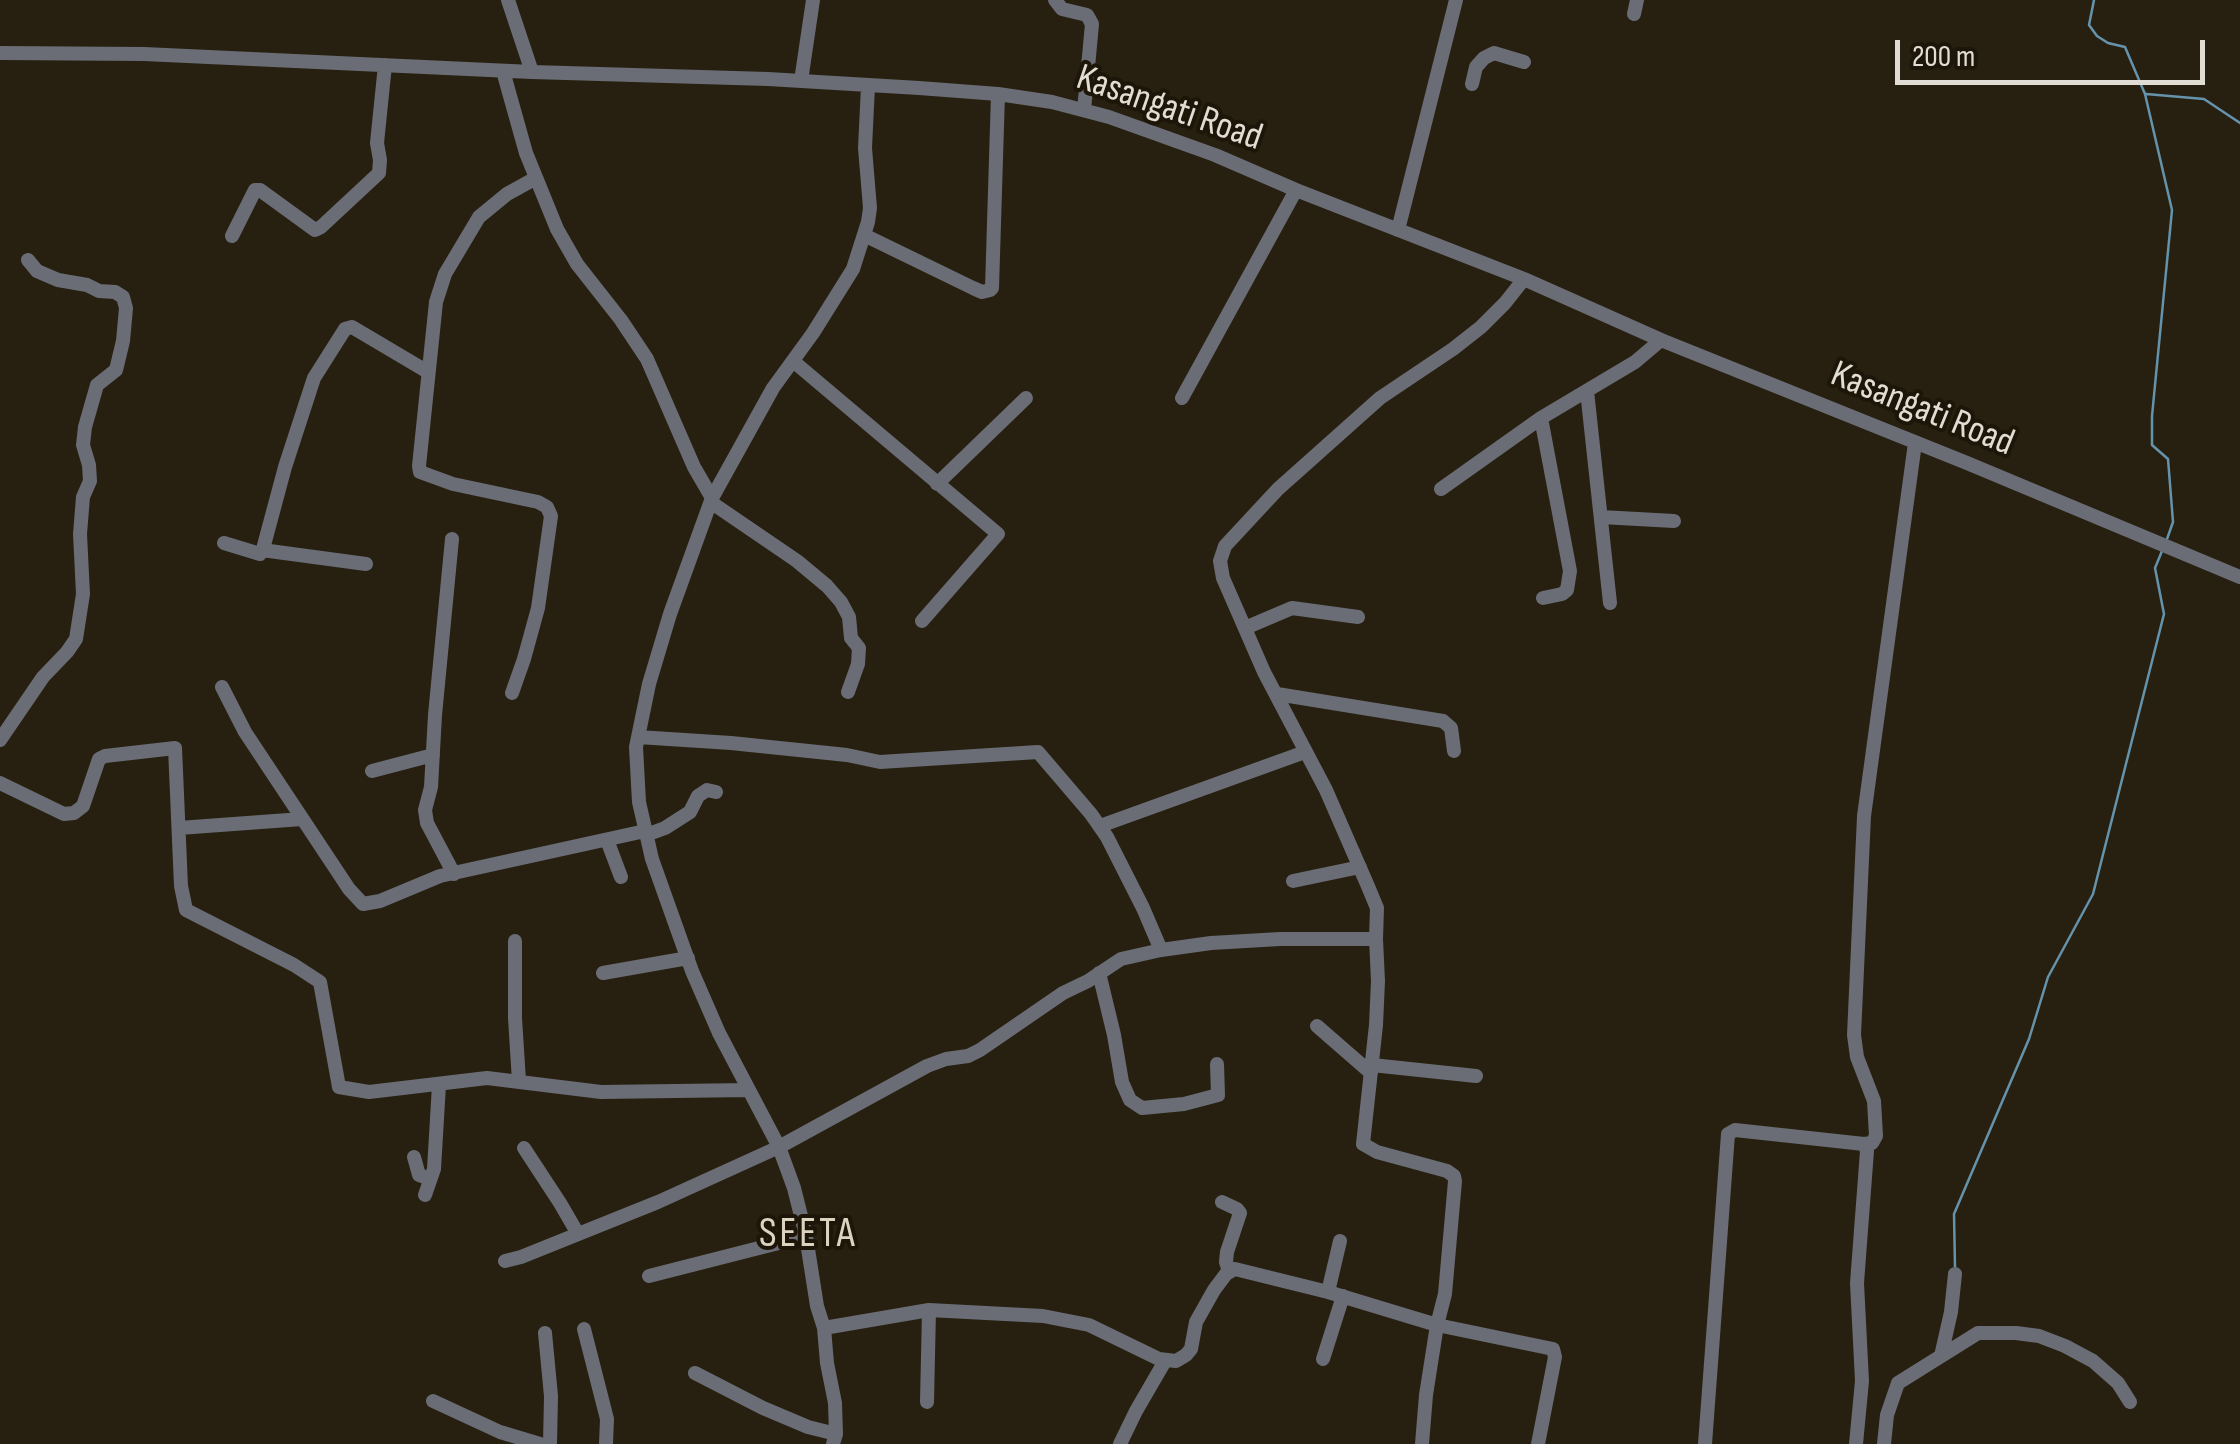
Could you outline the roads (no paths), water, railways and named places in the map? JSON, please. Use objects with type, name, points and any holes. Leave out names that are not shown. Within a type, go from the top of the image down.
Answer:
[{"type":"street","points":[[508,0],[532,72]]},
{"type":"street","points":[[801,81],[813,0]]},
{"type":"street","points":[[1055,0],[1062,9],[1088,14],[1092,24],[1084,110]]},
{"type":"street","points":[[1398,230],[1456,0]]},
{"type":"street","name":"Kasangati Road","points":[[0,53],[144,54],[801,81],[998,94],[1052,102],[1110,117],[1214,155],[1524,279],[1661,340],[2240,577]]},
{"type":"street","points":[[1472,84],[1476,67],[1494,53],[1524,62]]},
{"type":"street","points":[[232,236],[256,190],[314,230],[379,173],[377,143],[385,65]]},
{"type":"street","points":[[503,70],[536,178],[558,230],[577,264],[648,358],[712,501],[797,561],[841,602],[849,617],[851,638],[858,648],[858,664],[848,692]]},
{"type":"street","points":[[695,1373],[835,1439],[835,1404],[824,1328],[816,1306],[794,1188],[779,1147],[692,972],[652,859],[638,802],[636,747],[649,684],[670,614],[712,501],[772,388],[853,269],[870,208],[866,148],[868,86]]},
{"type":"street","points":[[864,235],[972,288],[982,292],[992,288],[998,94]]},
{"type":"street","points":[[512,693],[538,608],[551,516],[547,507],[538,502],[453,484],[420,472],[419,466],[436,302],[444,274],[478,217],[536,178]]},
{"type":"street","points":[[1182,398],[1296,190]]},
{"type":"street","points":[[0,740],[43,676],[76,639],[84,594],[80,534],[83,496],[90,481],[83,446],[85,426],[97,385],[116,370],[126,308],[123,297],[116,292],[99,292],[87,284],[58,280],[37,271],[28,260]]},
{"type":"street","points":[[1422,1444],[1426,1396],[1445,1294],[1454,1176],[1365,1147],[1362,1139],[1378,981],[1377,908],[1306,752],[1264,672],[1223,578],[1220,561],[1225,546],[1278,489],[1380,398],[1480,327],[1524,279]]},
{"type":"street","points":[[224,543],[260,554],[314,378],[345,329],[352,326],[428,372]]},
{"type":"street","points":[[1441,489],[1541,418],[1635,362],[1661,340]]},
{"type":"street","points":[[793,361],[998,534],[922,620]]},
{"type":"street","points":[[1587,391],[1610,603]]},
{"type":"street","points":[[937,484],[1026,398]]},
{"type":"street","points":[[1541,418],[1570,570],[1567,590],[1543,598]]},
{"type":"street","points":[[1705,1444],[1728,1136],[1735,1130],[1864,1144],[1872,1143],[1876,1136],[1874,1101],[1856,1057],[1854,1035],[1864,816],[1915,443]]},
{"type":"street","points":[[1602,516],[1674,521]]},
{"type":"street","points":[[452,539],[432,787],[425,810],[427,823],[454,874]]},
{"type":"street","points":[[262,550],[366,564]]},
{"type":"street","points":[[1246,628],[1292,608],[1358,617]]},
{"type":"street","points":[[222,687],[245,732],[349,889],[363,904],[440,876],[665,828],[690,812],[698,796],[707,790],[716,792]]},
{"type":"street","points":[[1276,694],[1443,721],[1451,728],[1454,752]]},
{"type":"street","points":[[638,737],[847,754],[880,762],[1038,752],[1100,826],[1161,950]]},
{"type":"street","points":[[0,783],[64,814],[74,813],[83,806],[99,759],[176,748],[181,886],[186,910],[320,982],[338,1086],[369,1092],[487,1078],[600,1092],[748,1090]]},
{"type":"street","points":[[1100,826],[1306,752]]},
{"type":"street","points":[[372,771],[433,754]]},
{"type":"street","points":[[180,828],[302,819]]},
{"type":"street","points":[[607,840],[620,877]]},
{"type":"street","points":[[1292,881],[1360,867]]},
{"type":"street","points":[[505,1261],[658,1202],[779,1147],[927,1066],[980,1050],[1121,959],[1161,950],[1280,938],[1376,939]]},
{"type":"street","points":[[515,941],[519,1081]]},
{"type":"street","points":[[603,973],[688,958]]},
{"type":"street","points":[[1099,973],[1122,1082],[1130,1100],[1142,1108],[1184,1104],[1218,1095],[1217,1064]]},
{"type":"street","points":[[1316,1026],[1372,1069],[1476,1076]]},
{"type":"street","points":[[425,1195],[436,1153],[439,1084]]},
{"type":"street","points":[[1856,1444],[1862,1381],[1857,1282],[1864,1144]]},
{"type":"street","points":[[524,1148],[578,1234]]},
{"type":"street","points":[[414,1157],[419,1175],[430,1179]]},
{"type":"street","points":[[1222,1202],[1240,1213],[1226,1262],[1229,1271]]},
{"type":"street","points":[[650,1276],[806,1236]]},
{"type":"street","points":[[1323,1359],[1340,1241]]},
{"type":"street","points":[[824,1328],[929,1310],[1044,1316],[1090,1325],[1129,1346],[1165,1360],[1176,1360],[1191,1349],[1196,1322],[1214,1290],[1235,1268],[1437,1325],[1552,1349],[1555,1357],[1538,1444]]},
{"type":"street","points":[[1940,1356],[1955,1274]]},
{"type":"street","points":[[927,1402],[929,1310]]},
{"type":"street","points":[[584,1330],[607,1419],[606,1444]]},
{"type":"street","points":[[545,1333],[551,1396],[550,1444]]},
{"type":"street","points":[[1884,1444],[1887,1415],[1898,1383],[1978,1333],[2039,1336],[2094,1361],[2118,1383],[2130,1402]]},
{"type":"street","points":[[1120,1444],[1165,1360]]},
{"type":"street","points":[[434,1401],[500,1432],[540,1444]]},
{"type":"waterway","points":[[2094,0],[2089,25],[2108,43],[2125,47],[2145,94],[2172,210],[2152,416],[2152,445],[2168,459],[2173,522],[2167,539]]},
{"type":"waterway","points":[[2146,94],[2204,99],[2240,123]]},
{"type":"waterway","points":[[1955,1267],[1954,1214],[2029,1039],[2048,977],[2093,894],[2164,614],[2155,568],[2162,551]]},
{"type":"district","name":"SEETA","points":[[808,1235]]}]
